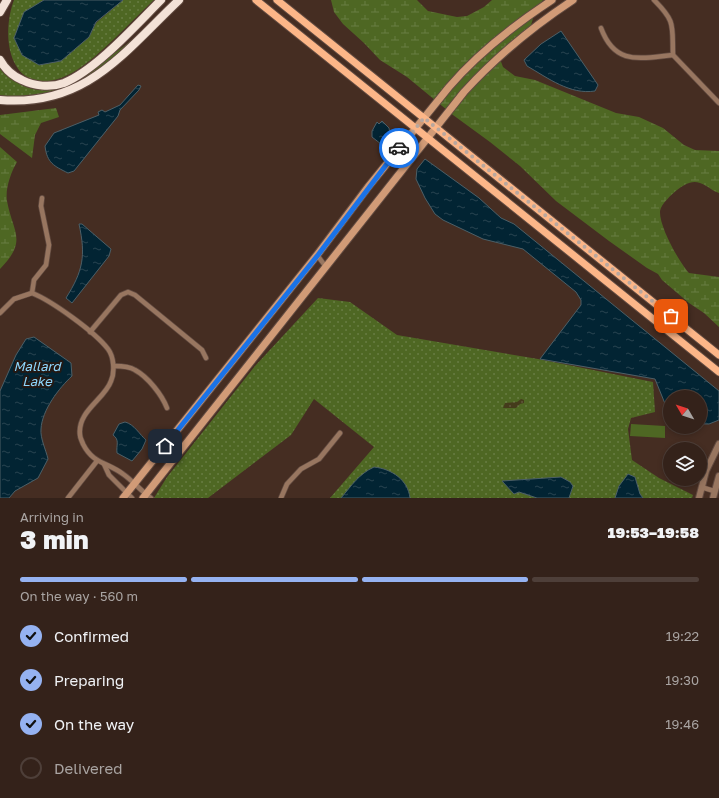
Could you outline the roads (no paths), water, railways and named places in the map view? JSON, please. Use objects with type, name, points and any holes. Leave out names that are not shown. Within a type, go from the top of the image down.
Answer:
[{"type":"highway","points":[[0,12],[7,0]]},
{"type":"highway","points":[[0,60],[9,72],[27,83],[44,86],[63,83],[90,67],[161,0]]},
{"type":"highway","points":[[0,100],[21,101],[44,99],[86,84],[114,62],[179,0]]},
{"type":"main road","points":[[256,0],[719,372]]},
{"type":"main road","points":[[277,0],[719,355]]},
{"type":"main road","points":[[127,496],[135,483],[318,255],[415,128],[458,76],[483,52],[512,28],[552,0]]},
{"type":"main road","points":[[146,497],[327,264],[464,92],[507,48],[541,20],[573,0]]},
{"type":"street","points":[[654,0],[666,12],[671,21],[673,55],[719,103]]},
{"type":"street","points":[[601,28],[612,50],[624,56],[640,58],[673,55]]},
{"type":"street","points":[[32,293],[34,280],[46,265],[49,245],[41,206],[42,198]]},
{"type":"street","points":[[318,255],[327,264]]},
{"type":"street","points":[[90,332],[121,295],[128,292],[134,295],[202,350],[206,358]]},
{"type":"street","points":[[0,314],[14,299],[32,293],[48,300],[90,332],[109,350],[114,366],[111,382],[81,422],[80,436],[87,452],[97,461],[114,467],[135,483],[146,497]]},
{"type":"street","points":[[114,366],[124,366],[135,369],[164,399],[167,408]]},
{"type":"street","points":[[281,498],[287,484],[300,469],[319,459],[340,433]]},
{"type":"street","points":[[699,498],[701,487],[712,456],[719,444]]},
{"type":"street","points":[[68,498],[97,461]]},
{"type":"street","points":[[104,464],[109,475],[127,496]]},
{"type":"street","points":[[712,498],[719,476]]},
{"type":"street","points":[[701,487],[714,491]]},
{"type":"water","points":[[44,0],[123,0],[96,22],[89,37],[61,61],[39,65],[22,55],[14,38],[24,12]]},
{"type":"water","points":[[561,31],[598,85],[595,91],[586,92],[568,88],[527,66],[524,60],[541,44]]},
{"type":"water","points":[[138,85],[141,86],[139,90],[120,110],[118,116],[74,171],[68,173],[49,160],[45,146],[54,133],[99,115],[98,112],[102,110],[105,112],[120,105]]},
{"type":"water","points":[[382,121],[389,128],[390,134],[381,144],[372,137],[372,131],[377,122],[379,124]]},
{"type":"water","points":[[425,159],[479,198],[501,218],[514,224],[719,391],[719,420],[707,424],[707,390],[663,390],[663,399],[655,379],[540,359],[581,305],[581,300],[576,292],[523,249],[483,239],[443,220],[435,214],[416,179],[417,169]]},
{"type":"water","points":[[79,224],[82,224],[111,249],[109,256],[72,303],[66,298],[76,280],[82,263],[82,245]]},
{"type":"water","name":"Mallard Lake","points":[[34,337],[71,363],[72,376],[57,393],[44,414],[41,433],[48,459],[38,478],[15,491],[9,498],[0,498],[0,391],[16,355],[26,339]]},
{"type":"water","points":[[125,422],[134,427],[146,440],[142,449],[132,461],[117,453],[117,441],[113,435],[119,424]]},
{"type":"water","points":[[374,467],[387,470],[398,476],[406,486],[410,498],[341,498],[360,476]]},
{"type":"water","points":[[628,474],[635,477],[640,494],[643,498],[615,498],[619,486]]},
{"type":"water","points":[[561,477],[570,482],[573,486],[569,498],[537,498],[519,492],[514,494],[502,481]]}]
